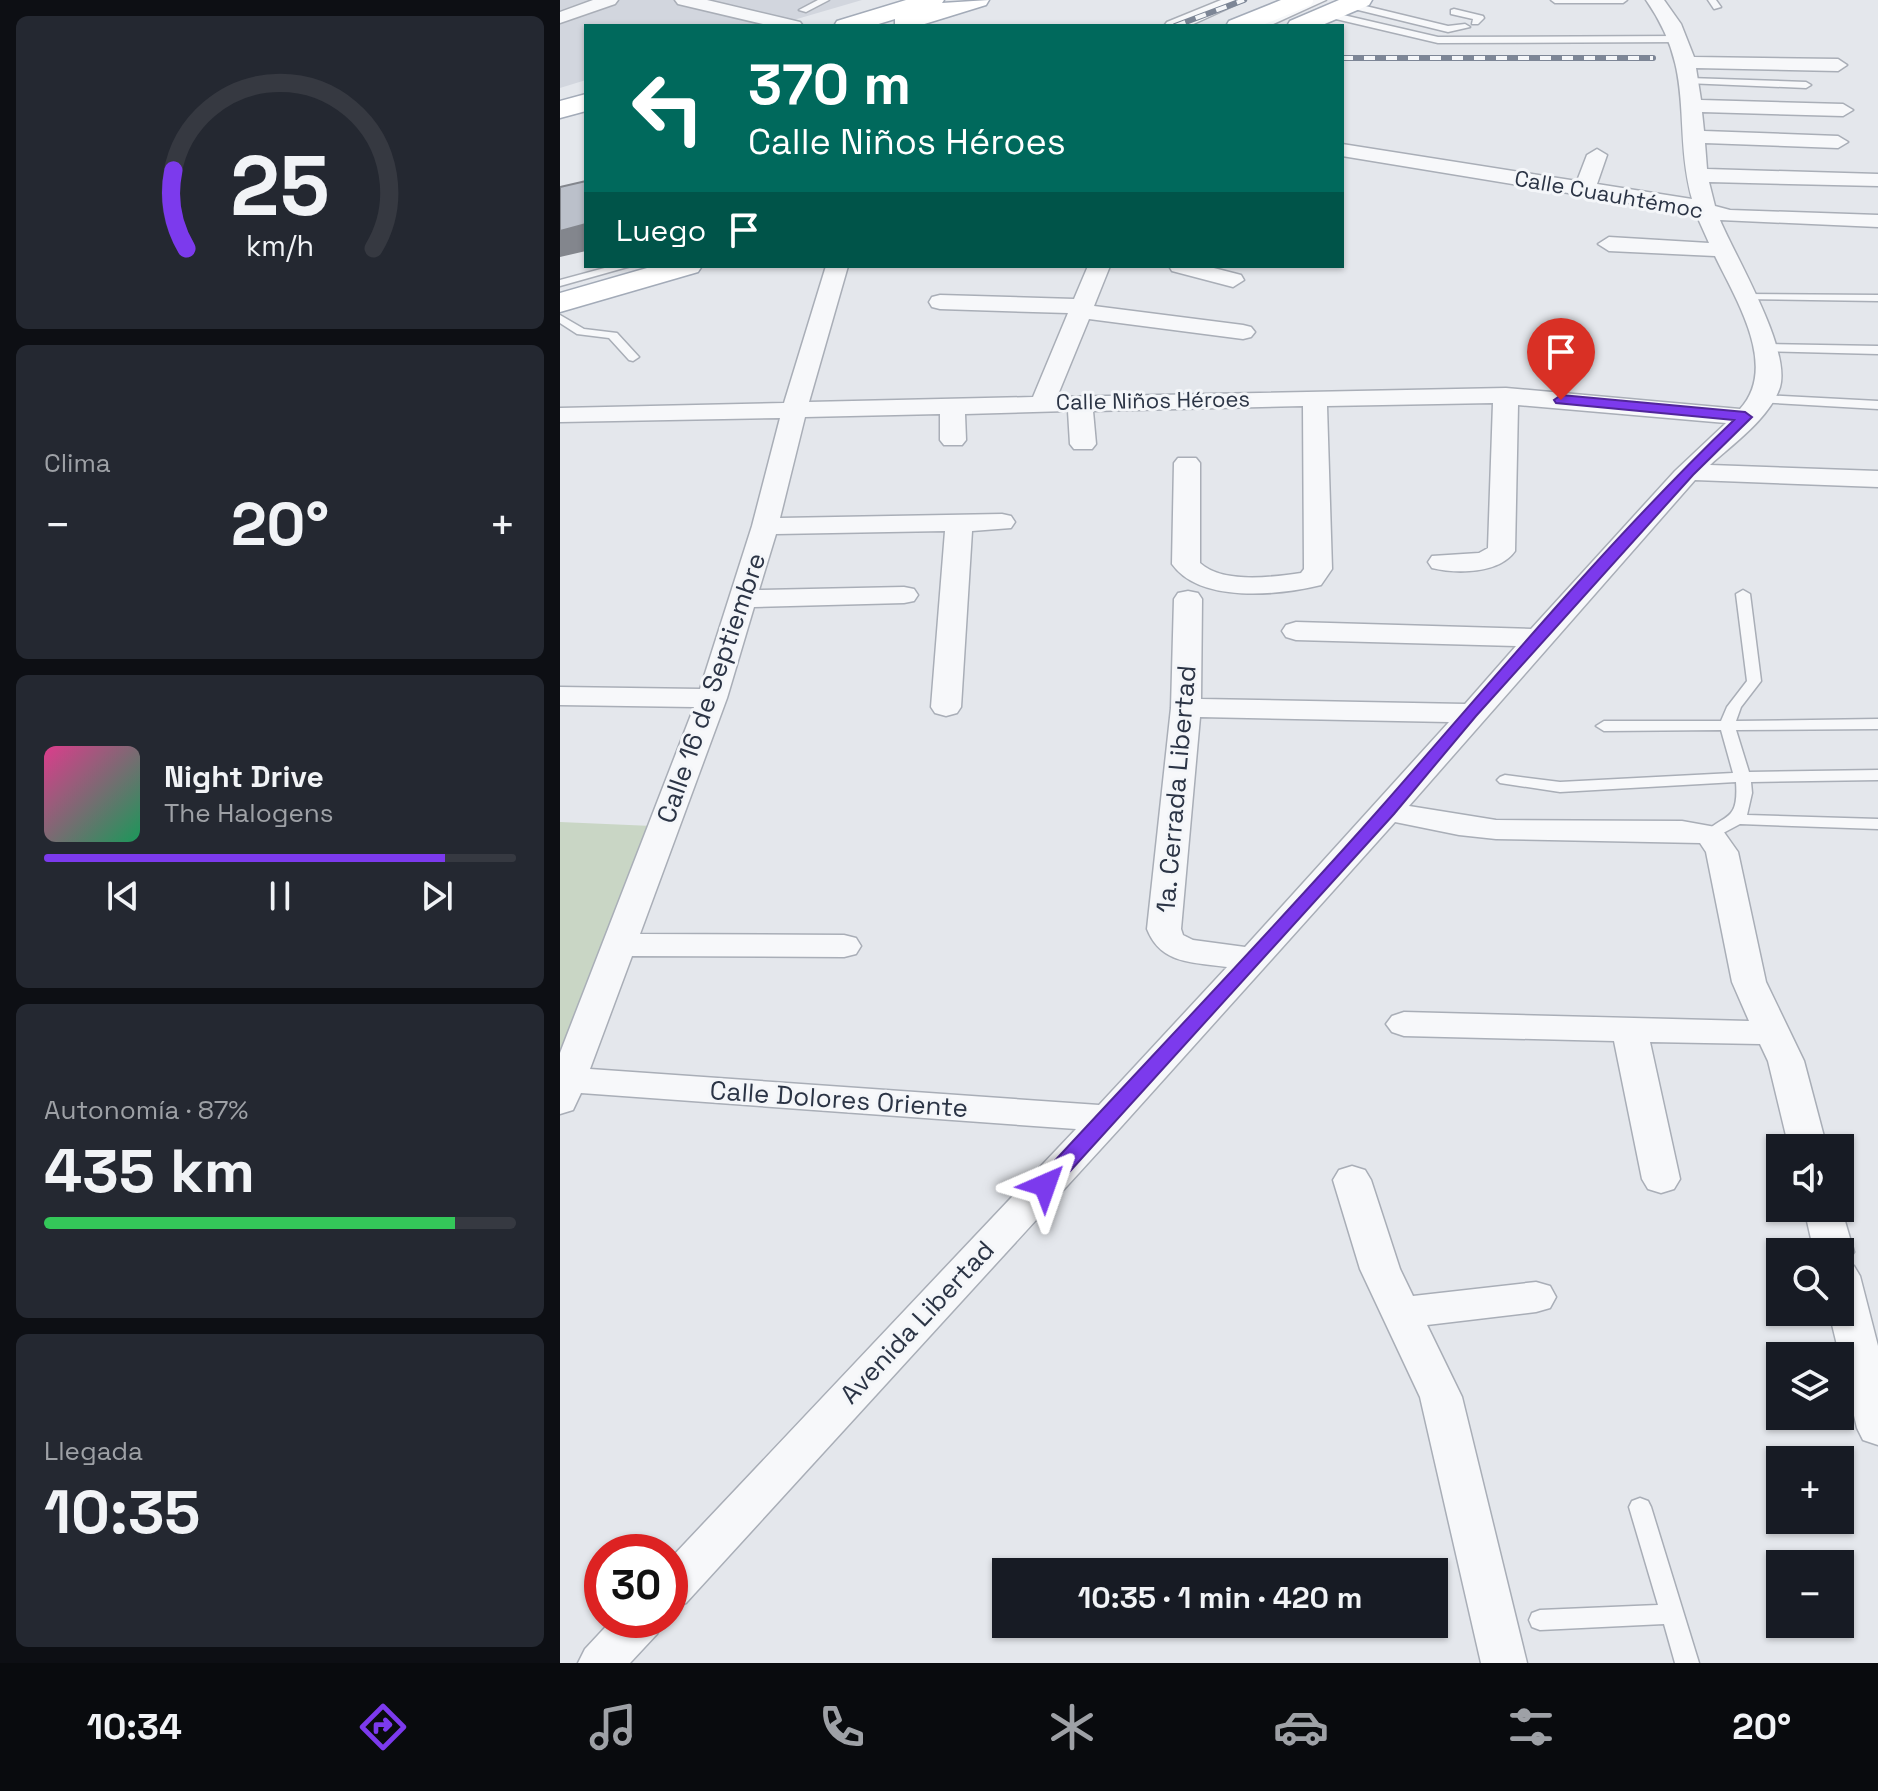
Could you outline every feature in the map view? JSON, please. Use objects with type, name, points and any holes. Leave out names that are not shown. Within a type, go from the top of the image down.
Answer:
[{"type":"main road","points":[[898,24],[977,0]]},
{"type":"main road","points":[[1243,24],[1302,0]]},
{"type":"main road","points":[[852,24],[923,1]]},
{"type":"main road","points":[[1302,24],[1324,7],[1352,2]]},
{"type":"main road","points":[[560,110],[584,103]]},
{"type":"main road","points":[[560,125],[584,118]]},
{"type":"main road","points":[[560,276],[588,268]]},
{"type":"main road","points":[[560,303],[680,268]]},
{"type":"street","points":[[560,18],[609,0]]},
{"type":"street","points":[[684,0],[798,18]]},
{"type":"street","points":[[1178,24],[1237,0]]},
{"type":"street","points":[[1655,0],[1672,19],[1681,39],[1693,106],[1698,175],[1705,210],[1764,348],[1769,377],[1753,408]]},
{"type":"street","points":[[1687,72],[1836,70]]},
{"type":"street","points":[[1693,106],[1843,110]]},
{"type":"street","points":[[1696,137],[1838,142]]},
{"type":"street","name":"Calle Cuauhtémoc","points":[[1344,150],[1585,187],[1729,216],[1878,221]]},
{"type":"street","points":[[1585,187],[1597,155]]},
{"type":"street","points":[[1698,175],[1878,180]]},
{"type":"street","points":[[1609,244],[1722,250]]},
{"type":"street","name":"Calle 16 de Septiembre","points":[[565,1091],[712,698],[765,526],[794,411],[836,268]]},
{"type":"street","points":[[1043,402],[1098,268]]},
{"type":"street","points":[[1188,268],[1233,280]]},
{"type":"street","points":[[940,302],[1080,308],[1243,332]]},
{"type":"street","points":[[1442,562],[1485,561],[1501,551],[1506,395]]},
{"type":"street","name":"Calle Niños Héroes","points":[[560,415],[1043,402],[1506,395],[1753,408]]},
{"type":"street","points":[[1187,463],[1188,571],[1208,581],[1222,582],[1290,583],[1311,579],[1318,569],[1315,398]]},
{"type":"street","points":[[1080,402],[1083,444]]},
{"type":"street","points":[[952,405],[953,440]]},
{"type":"street","name":"Avenida Libertad","points":[[688,1570],[1108,1118],[1388,810],[1470,713],[1688,472],[1753,408]]},
{"type":"street","points":[[1688,472],[1878,479]]},
{"type":"street","points":[[946,707],[959,522]]},
{"type":"street","points":[[765,526],[1002,522]]},
{"type":"street","points":[[741,599],[904,595]]},
{"type":"street","name":"1a. Cerrada Libertad","points":[[1188,599],[1186,708],[1164,929],[1169,942],[1186,950],[1251,959]]},
{"type":"street","points":[[1296,631],[1538,638]]},
{"type":"street","points":[[560,696],[712,698]]},
{"type":"street","points":[[1186,708],[1470,713]]},
{"type":"street","points":[[1388,810],[1441,825],[1476,828],[1682,831],[1723,827],[1722,852],[1749,982],[1786,1061],[1804,1134]]},
{"type":"street","points":[[620,945],[844,946]]},
{"type":"street","points":[[1404,1024],[1775,1033]]},
{"type":"street","points":[[1630,1030],[1661,1179]]},
{"type":"street","name":"Calle Dolores Oriente","points":[[565,1091],[1108,1118]]},
{"type":"street","points":[[1352,1180],[1380,1269],[1429,1366],[1451,1431],[1504,1663]]},
{"type":"street","points":[[1402,1313],[1536,1297]]},
{"type":"street","points":[[1852,1326],[1878,1428]]},
{"type":"street","points":[[601,1663],[624,1638]]},
{"type":"lane","points":[[798,18],[825,0]]},
{"type":"lane","points":[[1555,0],[1623,0]]},
{"type":"lane","points":[[1290,24],[1352,2],[1448,29],[1465,27]]},
{"type":"lane","points":[[1268,24],[1324,7],[1438,40],[1681,39]]},
{"type":"lane","points":[[1454,12],[1480,18],[1475,22]]},
{"type":"lane","points":[[1687,72],[1806,85]]},
{"type":"lane","points":[[560,283],[617,268]]},
{"type":"lane","points":[[560,295],[651,268]]},
{"type":"lane","points":[[1743,297],[1878,298]]},
{"type":"lane","points":[[560,318],[581,332],[613,335],[633,357]]},
{"type":"lane","points":[[1764,348],[1878,350]]},
{"type":"lane","points":[[1753,408],[1878,405]]},
{"type":"lane","points":[[1723,827],[1745,796],[1728,725],[1734,707],[1754,681],[1743,594]]},
{"type":"lane","points":[[1604,726],[1878,724]]},
{"type":"lane","points":[[1505,780],[1560,787],[1742,777],[1878,775]]},
{"type":"lane","points":[[1723,827],[1878,824]]},
{"type":"lane","points":[[1640,1507],[1687,1663]]},
{"type":"lane","points":[[1540,1620],[1672,1614]]},
{"type":"shaded area","points":[[560,0],[862,0],[780,24],[584,24],[584,81],[560,88]]},
{"type":"green space","points":[[560,822],[652,826],[560,1085]]},
{"type":"building","points":[[584,181],[584,225],[560,231],[560,187]]},
{"type":"railway","points":[[1180,24],[1244,0]]},
{"type":"railway","points":[[1344,58],[1653,58]]},
{"type":"route","points":[[1045,1185],[1388,810],[1470,713],[1688,472],[1745,417],[1561,400]]}]
